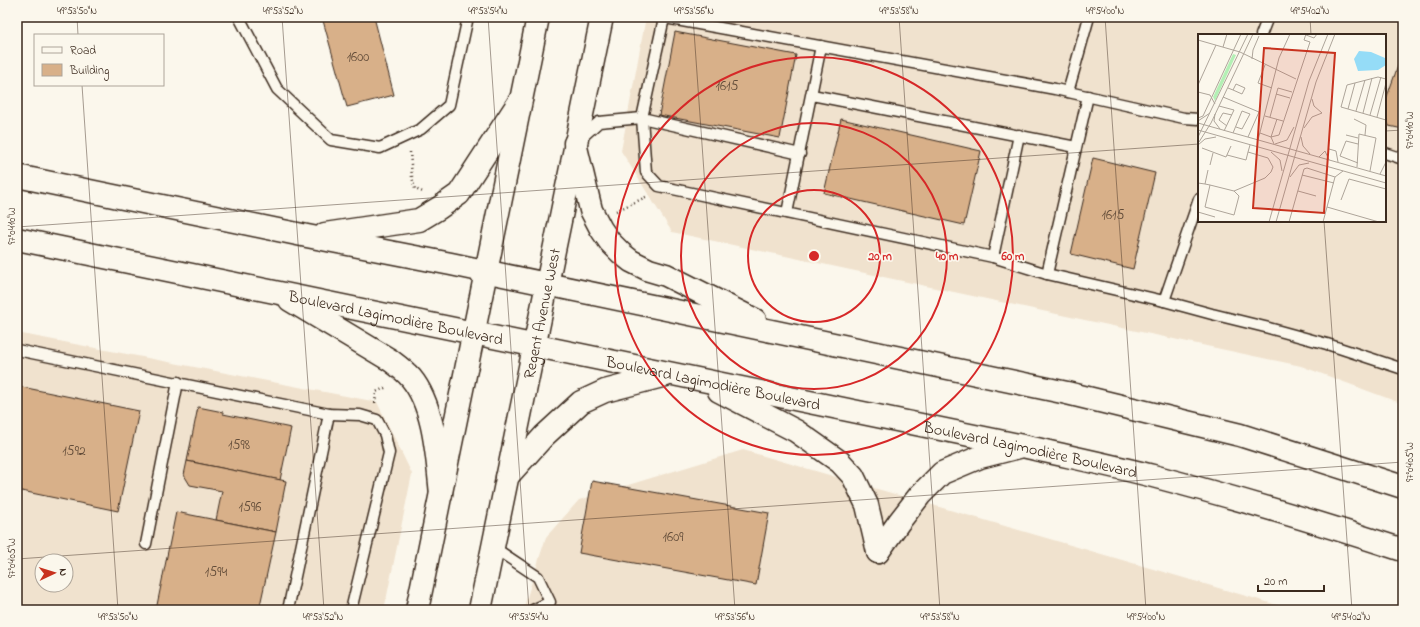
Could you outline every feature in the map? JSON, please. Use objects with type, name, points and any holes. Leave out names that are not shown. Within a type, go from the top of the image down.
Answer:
[{"type":"main road","points":[[417,610],[538,17]]},
{"type":"main road","name":"Regent Avenue West","points":[[480,610],[602,17]]},
{"type":"main road","points":[[307,236],[419,220],[439,208],[459,194],[521,99]]},
{"type":"main road","points":[[575,143],[591,210],[610,242],[621,253],[631,261],[649,270],[666,275],[781,333]]},
{"type":"main road","points":[[17,176],[1067,393],[1240,436],[1403,486]]},
{"type":"main road","name":"Boulevard Lagimodière Boulevard","points":[[17,239],[1023,446],[1208,491],[1324,524],[1403,550]]},
{"type":"main road","points":[[277,292],[390,360],[412,379],[420,393],[429,415],[434,435],[441,494]]},
{"type":"main road","points":[[507,477],[544,436],[581,402],[605,391],[671,374]]},
{"type":"main road","points":[[697,379],[796,431],[840,462],[853,476],[867,505],[876,557],[920,495],[942,473],[980,457],[1023,446]]},
{"type":"lane","points":[[239,17],[277,89],[331,140],[380,148],[421,129],[449,105],[468,17]]},
{"type":"lane","points":[[1198,119],[1184,118],[1068,92],[662,17],[642,118],[646,172],[659,186],[993,257],[1047,274],[1164,301],[1281,331],[1403,369]]},
{"type":"lane","points":[[1068,92],[1089,17]]},
{"type":"lane","points":[[1261,34],[1268,17]]},
{"type":"lane","points":[[788,213],[821,46]]},
{"type":"lane","points":[[812,95],[1076,147]]},
{"type":"lane","points":[[1047,274],[1088,96]]},
{"type":"lane","points":[[575,143],[599,122],[642,118],[800,154]]},
{"type":"lane","points":[[993,257],[1019,136]]},
{"type":"lane","points":[[1386,154],[1403,159]]},
{"type":"lane","points":[[1164,301],[1198,202]]},
{"type":"lane","points":[[17,350],[329,414],[360,415],[376,420],[384,435],[389,453],[351,610]]},
{"type":"lane","points":[[146,544],[178,382]]},
{"type":"lane","points":[[288,610],[329,414]]},
{"type":"lane","points":[[493,546],[538,577],[550,602],[534,610]]},
{"type":"path","points":[[409,135],[412,177],[415,189],[426,192]]},
{"type":"path","points":[[615,212],[667,188]]},
{"type":"path","points":[[373,419],[376,392],[386,387],[392,389]]},
{"type":"shaded area","points":[[646,17],[1403,17],[1403,404],[1301,366],[672,232],[621,151]]},
{"type":"shaded area","points":[[17,333],[377,402],[412,474],[384,610],[17,610]]},
{"type":"shaded area","points":[[743,450],[1294,610],[523,610],[546,537],[579,500]]},
{"type":"building","points":[[322,17],[374,17],[394,95],[347,107]]},
{"type":"building","points":[[675,32],[796,55],[780,138],[659,115]]},
{"type":"building","points":[[1403,52],[1403,129],[1389,126],[1386,118],[1386,99]]},
{"type":"building","points":[[841,119],[981,151],[964,225],[824,193]]},
{"type":"building","points":[[1093,158],[1155,173],[1133,269],[1071,254]]},
{"type":"building","points":[[17,386],[139,411],[118,511],[17,490]]},
{"type":"building","points":[[198,407],[223,412],[223,414],[291,428],[280,480],[187,461]]},
{"type":"building","points":[[187,461],[286,481],[276,532],[216,520],[222,491],[190,485],[184,475]]},
{"type":"building","points":[[592,481],[769,513],[756,585],[579,553]]},
{"type":"building","points":[[176,512],[276,532],[259,610],[156,610]]}]
